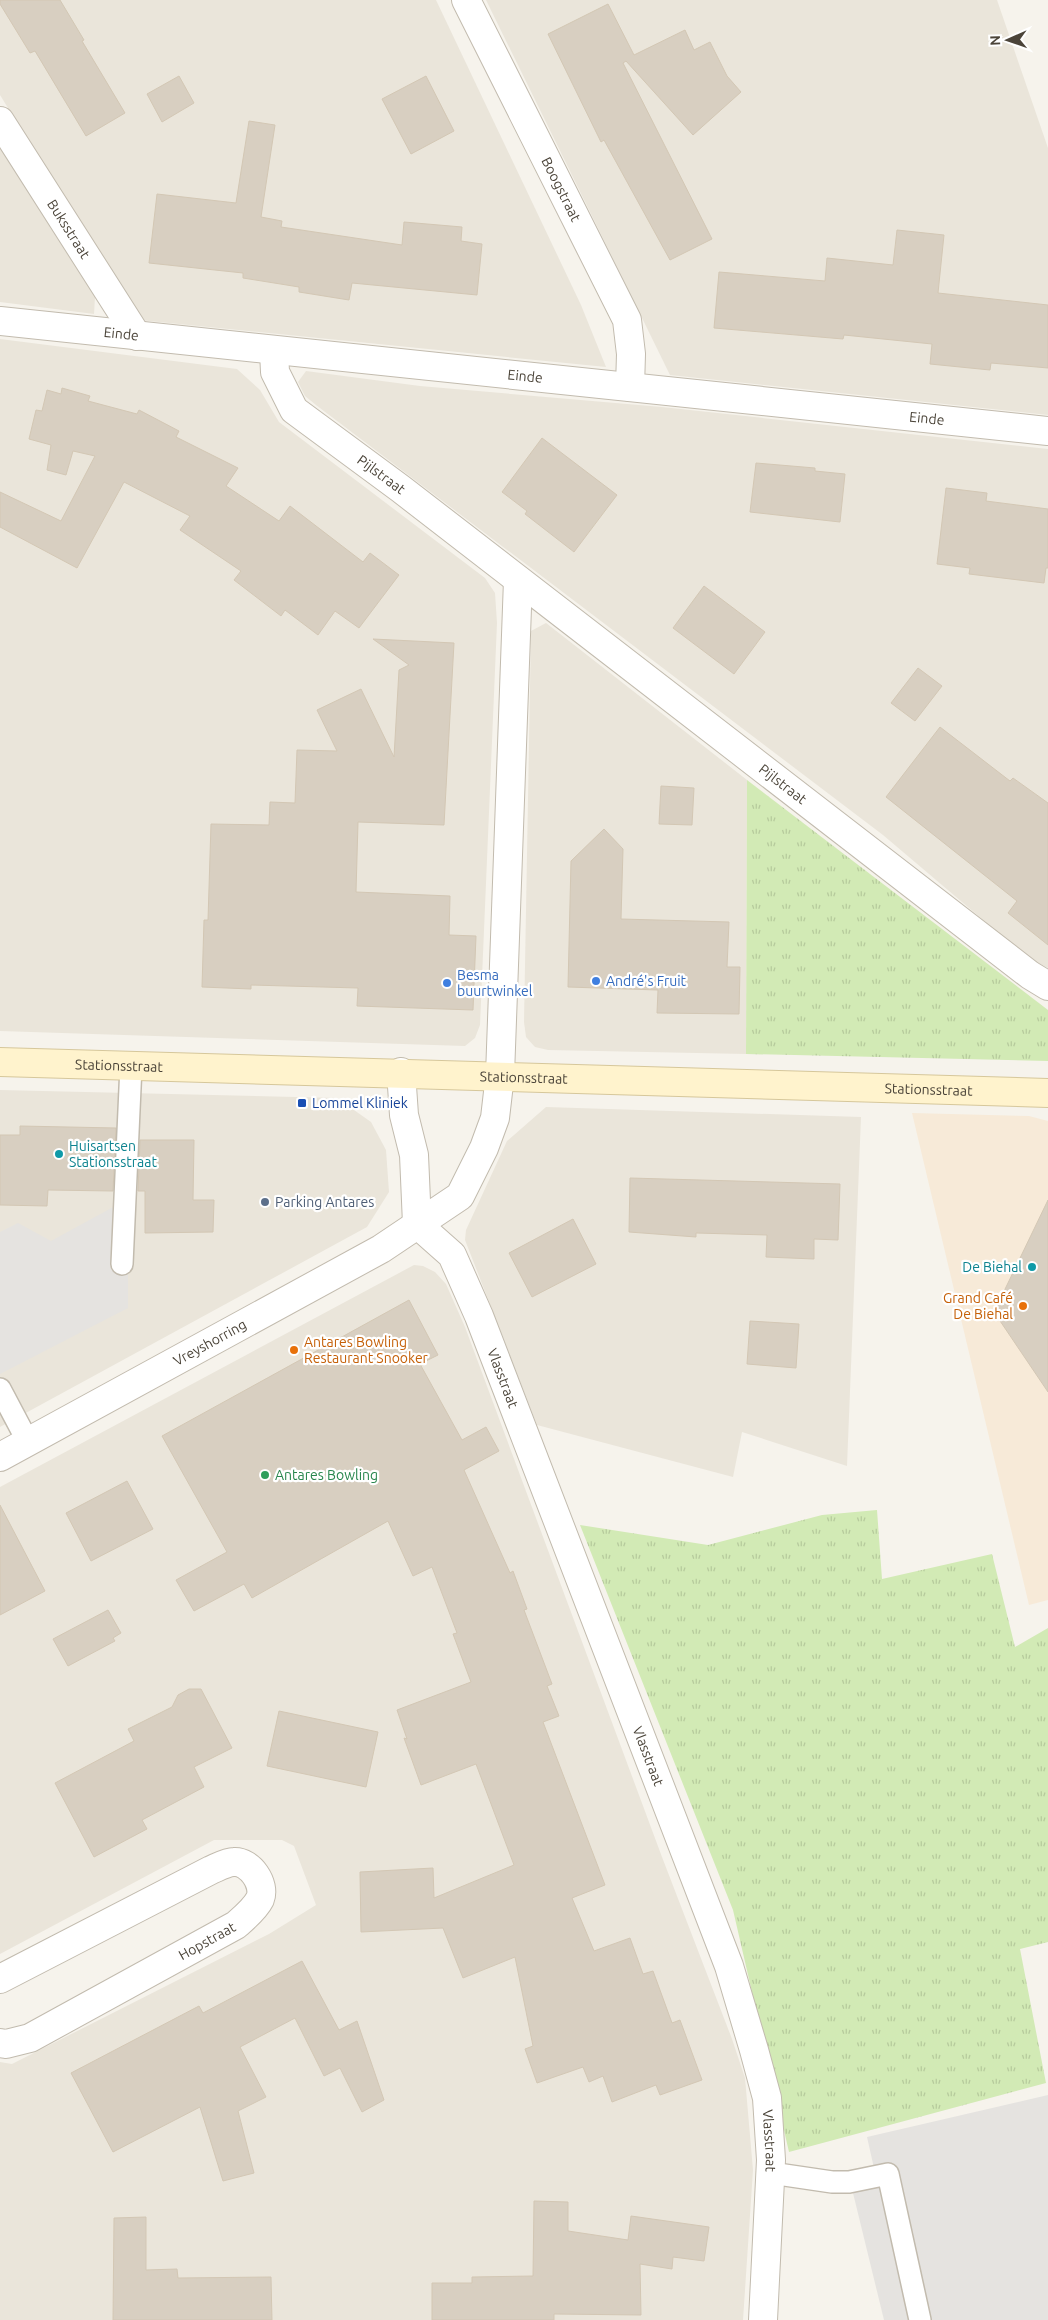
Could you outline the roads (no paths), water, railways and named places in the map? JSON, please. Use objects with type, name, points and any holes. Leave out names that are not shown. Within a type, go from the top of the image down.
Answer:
[{"type":"main road","name":"Stationsstraat","points":[[0,1062],[1048,1092]]},
{"type":"street","name":"Boogstraat","points":[[466,0],[627,320],[630,387]]},
{"type":"street","name":"Buksstraat","points":[[0,121],[137,336]]},
{"type":"street","name":"Einde","points":[[0,321],[1048,431]]},
{"type":"street","name":"Pijlstraat","points":[[274,351],[275,372],[294,410],[370,465],[1030,975],[1048,986]]},
{"type":"street","points":[[500,1075],[518,580]]},
{"type":"street","points":[[401,1072],[404,1115],[414,1155],[417,1224]]},
{"type":"street","name":"Vreyshorring","points":[[0,1457],[382,1249],[460,1196],[484,1148],[495,1118],[500,1075]]},
{"type":"street","name":"Vlasstraat","points":[[417,1224],[452,1255],[479,1316],[729,1966],[767,2098],[771,2173],[763,2320]]},
{"type":"street","name":"Hopstraat","points":[[0,1979],[211,1870],[234,1862],[249,1867],[259,1881],[260,1898],[249,1914],[236,1925],[30,2038],[6,2044],[0,2043]]},
{"type":"lane","points":[[122,1264],[131,1066]]},
{"type":"lane","points":[[0,1389],[28,1442]]},
{"type":"lane","points":[[771,2173],[832,2182],[849,2182],[888,2174],[920,2320]]},
{"type":"place","name":"André's Fruit","points":[[596,981]]},
{"type":"place","name":"Besma buurtwinkel","points":[[447,983]]},
{"type":"place","name":"Lommel Kliniek","points":[[302,1103]]},
{"type":"place","name":"Huisartsen Stationsstraat","points":[[59,1154]]},
{"type":"place","name":"Parking Antares","points":[[265,1202]]},
{"type":"place","name":"De Biehal","points":[[1032,1267]]},
{"type":"place","name":"Grand Café De Biehal","points":[[1023,1306]]},
{"type":"place","name":"Antares Bowling Restaurant Snooker","points":[[294,1350]]},
{"type":"place","name":"Antares Bowling","points":[[265,1475]]}]
